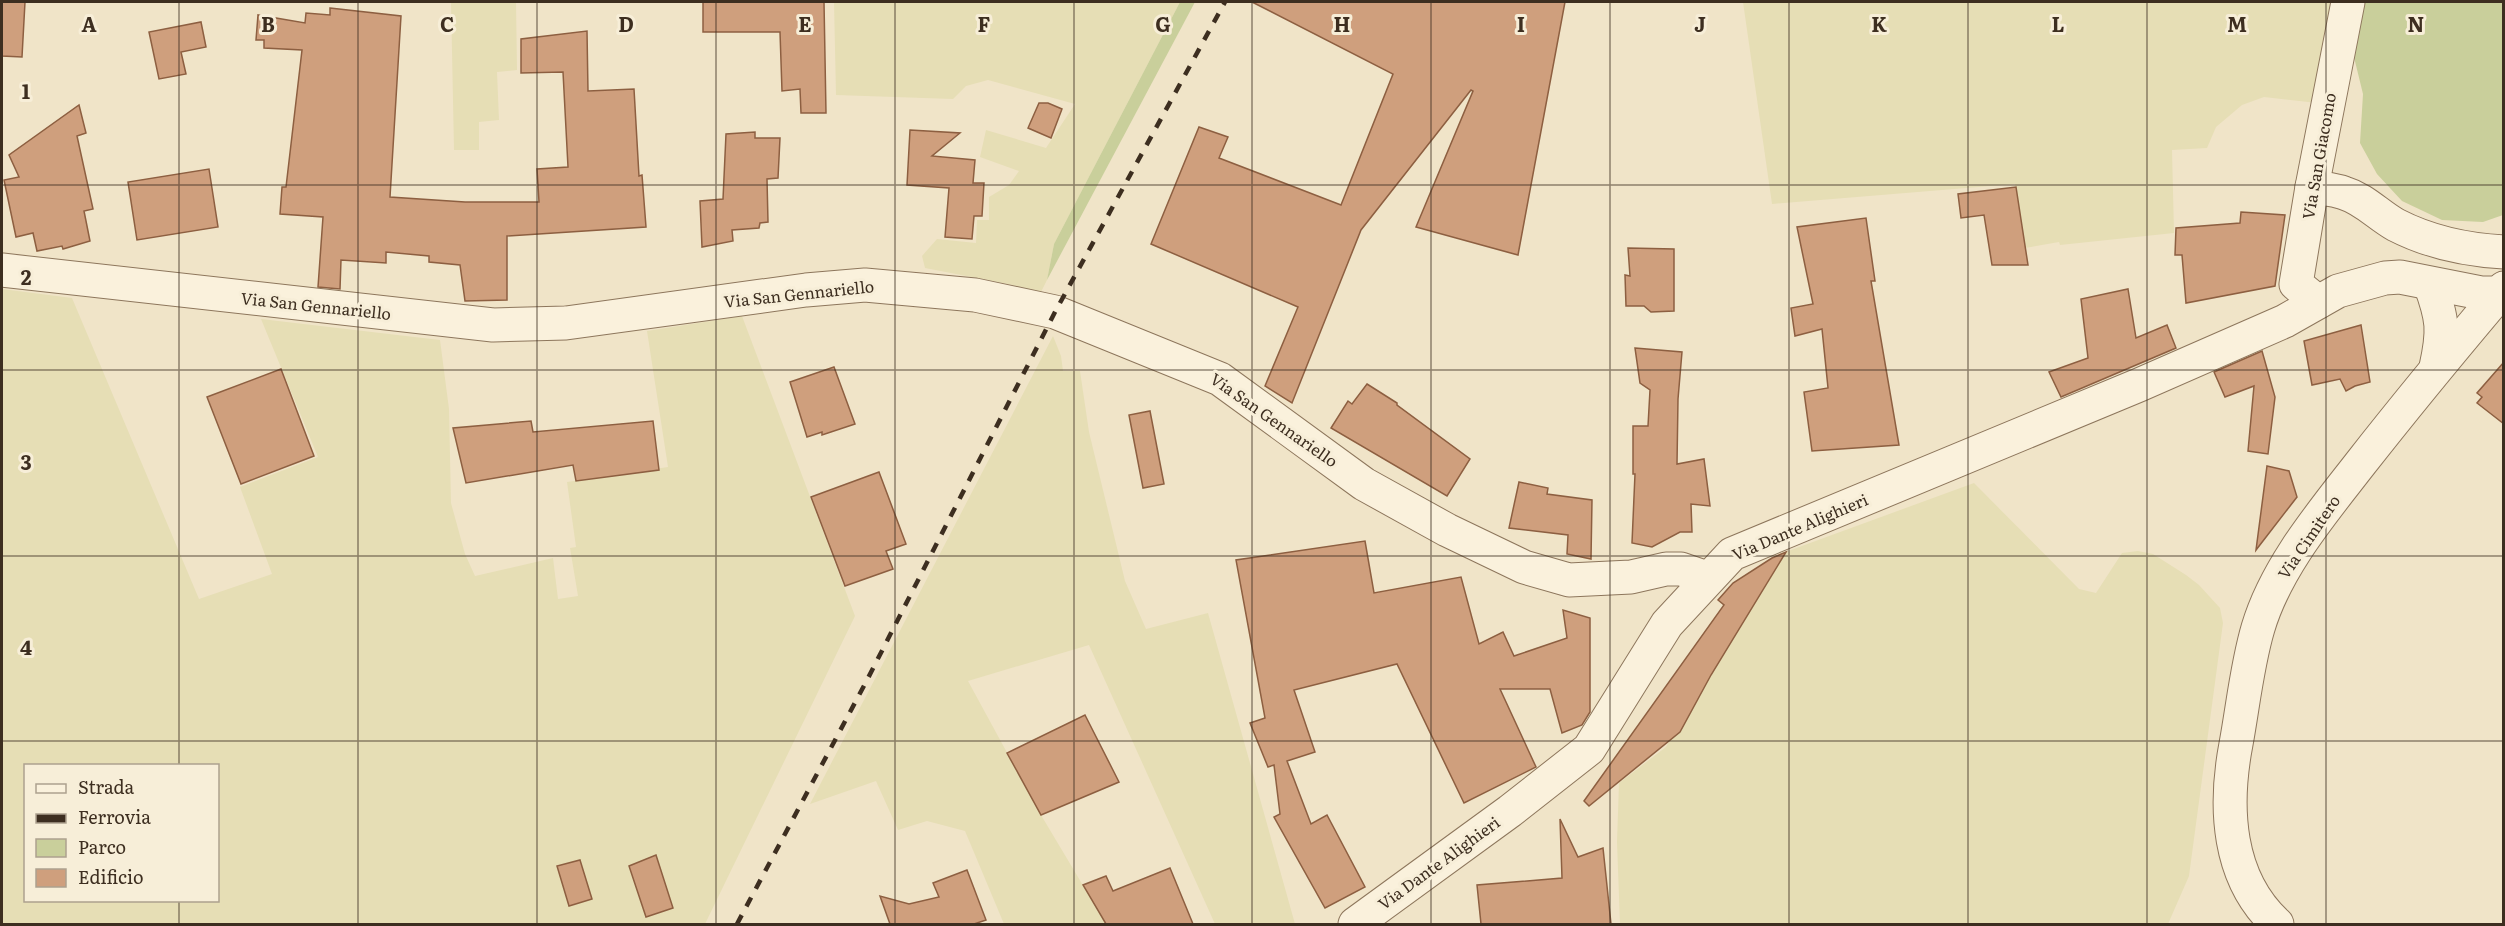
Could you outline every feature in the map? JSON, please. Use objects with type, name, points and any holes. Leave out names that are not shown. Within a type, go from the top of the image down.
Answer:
[{"type":"street","name":"Via San Giacomo","points":[[2307,293],[2312,187],[2348,2]]},
{"type":"street","points":[[2312,187],[2344,193],[2367,205],[2394,224],[2418,235],[2460,247],[2504,252]]},
{"type":"street","name":"Via San Gennariello","points":[[2,270],[493,325],[566,322],[806,290],[866,285],[975,295],[1055,312],[1220,379],[1364,484],[1447,530],[1524,567],[1569,580],[1631,577],[1666,568],[1682,570],[1707,578]]},
{"type":"street","name":"Via Dante Alighieri","points":[[1355,924],[1510,811],[1589,749],[1667,624],[1731,554],[2139,385],[2285,321],[2307,293],[2338,291],[2385,278],[2415,278],[2430,284],[2481,293],[2501,291]]},
{"type":"street","points":[[2430,284],[2439,307],[2443,336],[2436,367]]},
{"type":"street","name":"Via Cimitero","points":[[2277,924],[2263,912],[2246,885],[2229,822],[2229,785],[2258,627],[2282,572],[2311,526],[2436,367],[2501,291]]},
{"type":"shaded area","points":[[451,2],[516,2],[517,70],[497,72],[499,120],[479,122],[479,150],[454,150]]},
{"type":"shaded area","points":[[834,2],[1180,2],[1054,244],[1047,280],[1040,294],[1013,285],[925,268],[922,256],[937,239],[976,243],[977,220],[989,220],[989,197],[1009,185],[1019,171],[980,157],[986,130],[1046,148],[1075,104],[988,80],[966,86],[953,99],[836,95]]},
{"type":"shaded area","points":[[1743,2],[2334,2],[2317,103],[2264,97],[2242,105],[2216,127],[2207,148],[2172,150],[2174,233],[2060,245],[2059,242],[2025,248],[2015,184],[1772,204]]},
{"type":"shaded area","points":[[2,289],[72,298],[199,599],[272,574],[240,487],[318,457],[261,319],[440,340],[449,409],[451,503],[465,554],[475,576],[553,558],[558,599],[578,596],[570,548],[576,547],[567,482],[668,467],[647,331],[742,316],[855,616],[705,924],[2,924]]},
{"type":"shaded area","points":[[1053,336],[1061,356],[1063,371],[1080,371],[1089,432],[1125,581],[1146,629],[1208,613],[1295,924],[1215,924],[1089,645],[968,681],[1041,815],[1106,924],[1004,924],[965,831],[927,821],[898,830],[876,781],[810,804]]},
{"type":"shaded area","points":[[1974,483],[2079,589],[2096,593],[2122,553],[2138,551],[2153,554],[2186,575],[2199,585],[2220,608],[2223,623],[2189,876],[2168,924],[1620,924],[1617,842],[1619,783],[1666,747],[1780,554]]},
{"type":"green space","points":[[1180,2],[1195,2],[1047,280],[1054,244]]},
{"type":"green space","points":[[2362,2],[2503,2],[2503,215],[2483,222],[2442,220],[2402,201],[2377,174],[2360,143],[2363,94],[2352,49]]},
{"type":"building","points":[[2,2],[25,2],[22,57],[2,56]]},
{"type":"building","points":[[703,2],[824,2],[826,113],[801,113],[800,89],[782,91],[780,32],[703,32]]},
{"type":"building","points":[[1252,2],[1565,2],[1518,255],[1416,227],[1473,91],[1471,90],[1361,230],[1292,403],[1265,386],[1298,307],[1151,244],[1199,127],[1228,137],[1219,158],[1341,205],[1393,74]]},
{"type":"building","points":[[330,8],[401,16],[390,197],[465,202],[539,202],[537,169],[568,167],[563,72],[521,73],[521,39],[587,31],[588,91],[634,89],[639,176],[642,175],[646,227],[507,236],[507,300],[465,301],[460,265],[429,262],[429,256],[386,252],[386,263],[341,260],[340,289],[318,287],[323,217],[280,214],[282,187],[286,187],[302,50],[264,48],[264,40],[256,40],[258,15],[305,23],[306,13],[330,15]]},
{"type":"building","points":[[201,22],[206,47],[181,52],[186,74],[159,79],[149,32]]},
{"type":"building","points":[[1039,103],[1048,103],[1062,109],[1051,138],[1028,128]]},
{"type":"building","points":[[79,105],[86,133],[77,136],[93,209],[84,211],[90,241],[63,249],[62,246],[37,251],[33,233],[16,237],[4,180],[19,177],[9,155]]},
{"type":"building","points":[[910,130],[960,133],[932,156],[975,160],[973,183],[984,183],[982,216],[974,216],[972,239],[945,237],[949,188],[907,185]]},
{"type":"building","points":[[755,132],[755,138],[780,138],[778,178],[767,179],[768,222],[760,223],[759,228],[732,230],[733,241],[702,247],[700,201],[723,199],[726,134]]},
{"type":"building","points":[[209,169],[218,227],[137,240],[128,182]]},
{"type":"building","points":[[2016,187],[2028,265],[1992,265],[1984,215],[1961,218],[1958,194]]},
{"type":"building","points":[[2241,212],[2285,215],[2275,286],[2186,303],[2182,255],[2175,255],[2176,228],[2240,223]]},
{"type":"building","points":[[1866,218],[1875,281],[1871,281],[1899,445],[1812,451],[1804,392],[1828,388],[1822,329],[1795,336],[1791,308],[1813,304],[1797,227]]},
{"type":"building","points":[[1628,248],[1674,249],[1674,311],[1651,312],[1644,306],[1626,306],[1625,275],[1630,276]]},
{"type":"building","points":[[2128,289],[2136,338],[2167,325],[2176,348],[2061,397],[2049,372],[2088,358],[2081,299]]},
{"type":"building","points":[[2361,325],[2370,382],[2346,391],[2340,379],[2312,385],[2304,341]]},
{"type":"building","points":[[1635,348],[1682,352],[1678,399],[1677,464],[1704,459],[1710,506],[1691,504],[1692,532],[1680,532],[1652,547],[1632,543],[1635,474],[1633,474],[1633,426],[1648,426],[1650,390],[1640,383]]},
{"type":"building","points":[[2262,351],[2275,397],[2268,454],[2248,451],[2254,386],[2225,397],[2214,372]]},
{"type":"building","points":[[2504,362],[2504,424],[2477,403],[2482,397],[2477,393]]},
{"type":"building","points":[[834,367],[855,424],[822,435],[822,432],[807,437],[790,382]]},
{"type":"building","points":[[281,369],[314,456],[241,484],[207,397]]},
{"type":"building","points":[[1367,384],[1397,403],[1470,459],[1447,496],[1331,428],[1348,401],[1352,404]]},
{"type":"building","points":[[1150,411],[1164,484],[1143,488],[1129,415]]},
{"type":"building","points":[[531,421],[533,432],[653,421],[659,470],[576,481],[573,465],[466,483],[453,428]]},
{"type":"building","points":[[2267,466],[2289,471],[2297,497],[2256,550]]},
{"type":"building","points":[[879,472],[906,544],[886,551],[893,569],[845,586],[811,497]]},
{"type":"building","points":[[1519,482],[1548,488],[1547,494],[1592,500],[1591,559],[1567,554],[1568,535],[1509,528]]},
{"type":"building","points":[[1365,541],[1374,593],[1461,577],[1479,644],[1503,632],[1514,656],[1567,638],[1563,610],[1590,618],[1590,712],[1582,725],[1562,733],[1550,689],[1500,689],[1536,767],[1464,803],[1397,664],[1294,690],[1315,752],[1287,761],[1311,824],[1327,815],[1365,887],[1325,908],[1274,817],[1280,814],[1274,765],[1268,767],[1250,723],[1265,718],[1236,560]]},
{"type":"building","points":[[1786,552],[1711,675],[1680,732],[1589,806],[1584,801],[1724,605],[1718,600],[1733,583],[1772,558]]},
{"type":"building","points":[[1085,715],[1119,782],[1041,815],[1007,753]]},
{"type":"building","points":[[1560,819],[1578,857],[1603,848],[1611,924],[1481,924],[1477,885],[1562,878]]},
{"type":"building","points":[[656,855],[673,908],[646,917],[629,866]]},
{"type":"building","points":[[580,860],[592,899],[569,906],[557,866]]},
{"type":"building","points":[[1170,868],[1193,924],[1106,924],[1083,885],[1106,876],[1113,891]]},
{"type":"building","points":[[967,870],[986,920],[974,924],[890,924],[880,896],[909,904],[939,897],[933,883]]},
{"type":"railway","points":[[737,924],[866,682],[1055,312],[1225,2]]}]
